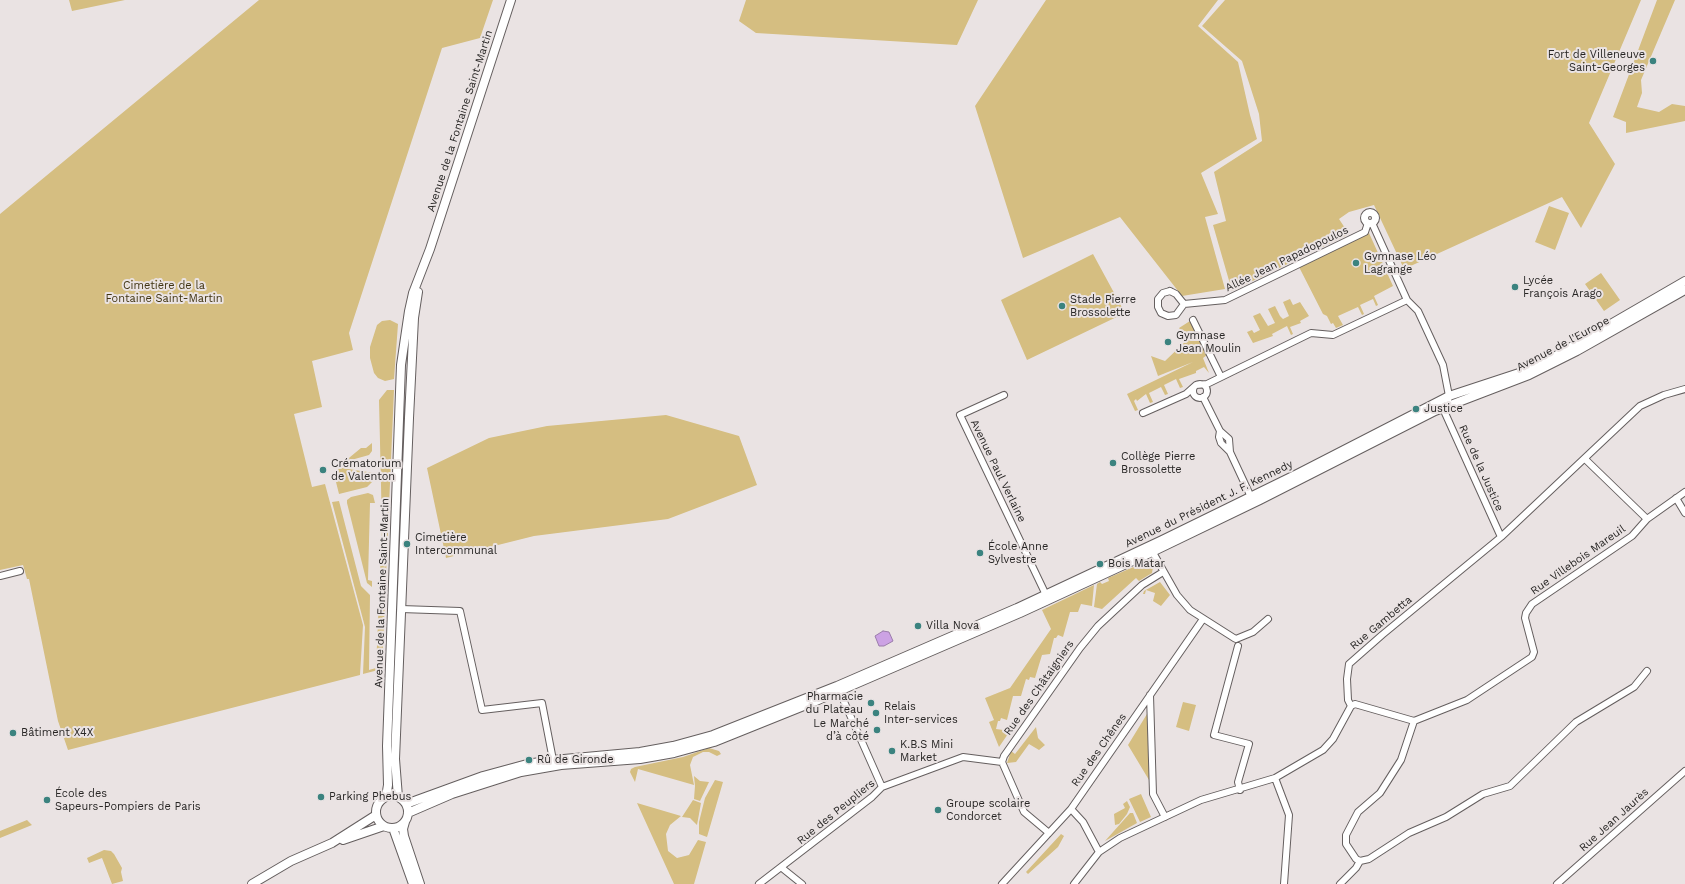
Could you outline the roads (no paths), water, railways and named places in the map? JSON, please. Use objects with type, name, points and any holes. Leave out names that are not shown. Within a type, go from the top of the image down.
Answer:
[{"type":"main road","name":"Avenue de la Fontaine Saint-Martin","points":[[398,797],[395,759],[397,609],[394,573],[402,365],[411,302],[430,249],[511,0]]},
{"type":"main road","name":"Avenue de la Fontaine Saint-Martin","points":[[386,798],[388,785],[387,746],[397,609],[403,573],[415,308],[430,249]]},
{"type":"main road","name":"Avenue de l'Europe","points":[[1449,396],[1522,372],[1552,358],[1685,281]]},
{"type":"main road","name":"Avenue de l'Europe","points":[[1446,406],[1529,376],[1685,290]]},
{"type":"main road","points":[[401,386],[405,386],[408,390],[409,418]]},
{"type":"main road","name":"Avenue du Président J. F. Kennedy","points":[[1151,549],[1449,396]]},
{"type":"main road","name":"Avenue du Président J. F. Kennedy","points":[[406,804],[483,776],[527,764],[553,760],[640,752],[673,746],[713,735],[838,688],[874,677],[1260,500],[1446,406]]},
{"type":"main road","points":[[394,573],[403,573]]},
{"type":"main road","name":"Avenue du Président J. F. Kennedy","points":[[408,813],[452,794],[521,772],[561,765],[640,758],[674,753],[714,742],[838,688]]},
{"type":"main road","points":[[384,826],[376,815],[377,807],[386,798],[398,797],[406,804],[408,813],[403,829],[404,836],[420,884]]},
{"type":"main road","points":[[332,843],[376,815]]},
{"type":"main road","points":[[252,884],[291,862],[332,843],[384,826],[393,828],[405,822]]},
{"type":"main road","points":[[393,828],[413,884]]},
{"type":"street","name":"Allée Jean Papadopoulos","points":[[1184,304],[1225,300],[1365,232],[1370,223],[1407,300]]},
{"type":"street","points":[[1170,291],[1176,294],[1184,304],[1176,315],[1168,316],[1162,313],[1158,307],[1158,299],[1163,293],[1170,291]]},
{"type":"street","points":[[1143,413],[1186,394],[1199,385],[1206,384],[1311,334],[1333,335],[1407,300],[1418,311],[1443,365],[1449,396],[1446,406]]},
{"type":"street","points":[[1193,320],[1221,377]]},
{"type":"street","points":[[1195,395],[1195,388],[1199,385]]},
{"type":"street","points":[[1199,385],[1204,386],[1207,390],[1204,397]]},
{"type":"street","name":"Rue Gambetta","points":[[1351,706],[1348,700],[1347,679],[1349,664],[1501,537],[1640,406],[1664,394],[1685,389]]},
{"type":"street","points":[[1186,394],[1195,395],[1199,398],[1204,397]]},
{"type":"street","name":"Avenue Paul Verlaine","points":[[1004,395],[960,415],[1047,597]]},
{"type":"street","points":[[1204,397],[1220,431],[1229,439],[1230,452],[1251,497]]},
{"type":"street","name":"Rue de la Justice","points":[[1446,406],[1445,413],[1501,537]]},
{"type":"street","points":[[1220,431],[1218,437],[1220,443],[1230,452]]},
{"type":"street","points":[[1585,459],[1647,519]]},
{"type":"street","name":"Rue Villebois Mareuil","points":[[1414,720],[1467,700],[1532,657],[1534,652],[1526,625],[1526,613],[1528,608],[1632,536],[1647,519],[1685,492]]},
{"type":"street","points":[[1676,498],[1685,513]]},
{"type":"street","points":[[1151,549],[1163,572],[1185,605],[1203,619],[1236,639],[1253,632],[1268,619]]},
{"type":"street","points":[[0,576],[20,571]]},
{"type":"street","name":"Rue des Châtaigniers","points":[[1002,762],[1012,744],[1080,648],[1098,626],[1142,585],[1163,572]]},
{"type":"street","points":[[397,609],[460,611],[482,710],[542,703],[553,760]]},
{"type":"street","name":"Rue des Chênes","points":[[1002,884],[1071,809],[1203,619]]},
{"type":"street","points":[[1238,646],[1214,735],[1249,744],[1238,782],[1240,790]]},
{"type":"street","points":[[1074,884],[1100,852],[1120,838],[1201,800],[1240,790],[1275,778],[1323,750],[1332,739],[1351,706],[1355,704],[1414,720],[1402,760],[1380,793],[1358,812],[1346,835],[1346,844],[1356,859],[1360,861],[1369,860],[1409,833],[1446,817],[1483,794],[1510,786],[1576,722],[1634,687],[1647,671]]},
{"type":"street","points":[[838,688],[882,787]]},
{"type":"street","points":[[1150,696],[1153,794],[1164,817]]},
{"type":"street","name":"Rue des Peupliers","points":[[759,884],[782,868],[872,797],[882,787],[963,757],[1002,762]]},
{"type":"street","points":[[1002,762],[1024,812],[1050,833]]},
{"type":"street","name":"Rue Jean Jaurès","points":[[1557,884],[1685,771]]},
{"type":"street","points":[[1275,778],[1289,814],[1284,884]]},
{"type":"street","points":[[1071,809],[1083,822],[1100,852]]},
{"type":"street","points":[[1340,884],[1356,868],[1360,861]]},
{"type":"street","points":[[782,868],[802,884]]},
{"type":"place","name":"Fort de Villeneuve Saint-Georges","points":[[1653,61]]},
{"type":"place","name":"Gymnase Léo Lagrange","points":[[1356,263]]},
{"type":"place","name":"Lycée François Arago","points":[[1515,287]]},
{"type":"place","name":"Stade Pierre Brossolette","points":[[1062,306]]},
{"type":"place","name":"Gymnase Jean Moulin","points":[[1168,342]]},
{"type":"place","name":"Justice","points":[[1416,409]]},
{"type":"place","name":"Collège Pierre Brossolette","points":[[1113,463]]},
{"type":"place","name":"Crématorium de Valenton","points":[[323,470]]},
{"type":"place","name":"Cimetière Intercommunal","points":[[407,544]]},
{"type":"place","name":"École Anne Sylvestre","points":[[980,553]]},
{"type":"place","name":"Bois Matar","points":[[1100,564]]},
{"type":"place","name":"Villa Nova","points":[[918,626]]},
{"type":"place","name":"Pharmacie du Plateau","points":[[871,703]]},
{"type":"place","name":"Relais Inter-services","points":[[876,713]]},
{"type":"place","name":"Le Marché d’à côté","points":[[877,730]]},
{"type":"place","name":"Bâtiment X4X","points":[[13,733]]},
{"type":"place","name":"K.B.S Mini Market","points":[[892,751]]},
{"type":"place","name":"Rû de Gironde","points":[[529,760]]},
{"type":"place","name":"Parking Phebus","points":[[321,797]]},
{"type":"place","name":"École des Sapeurs-Pompiers de Paris","points":[[47,800]]},
{"type":"place","name":"Groupe scolaire Condorcet","points":[[938,810]]},
{"type":"park label","name":"Cimetière de la Fontaine Saint-Martin","points":[[164,292]]}]
